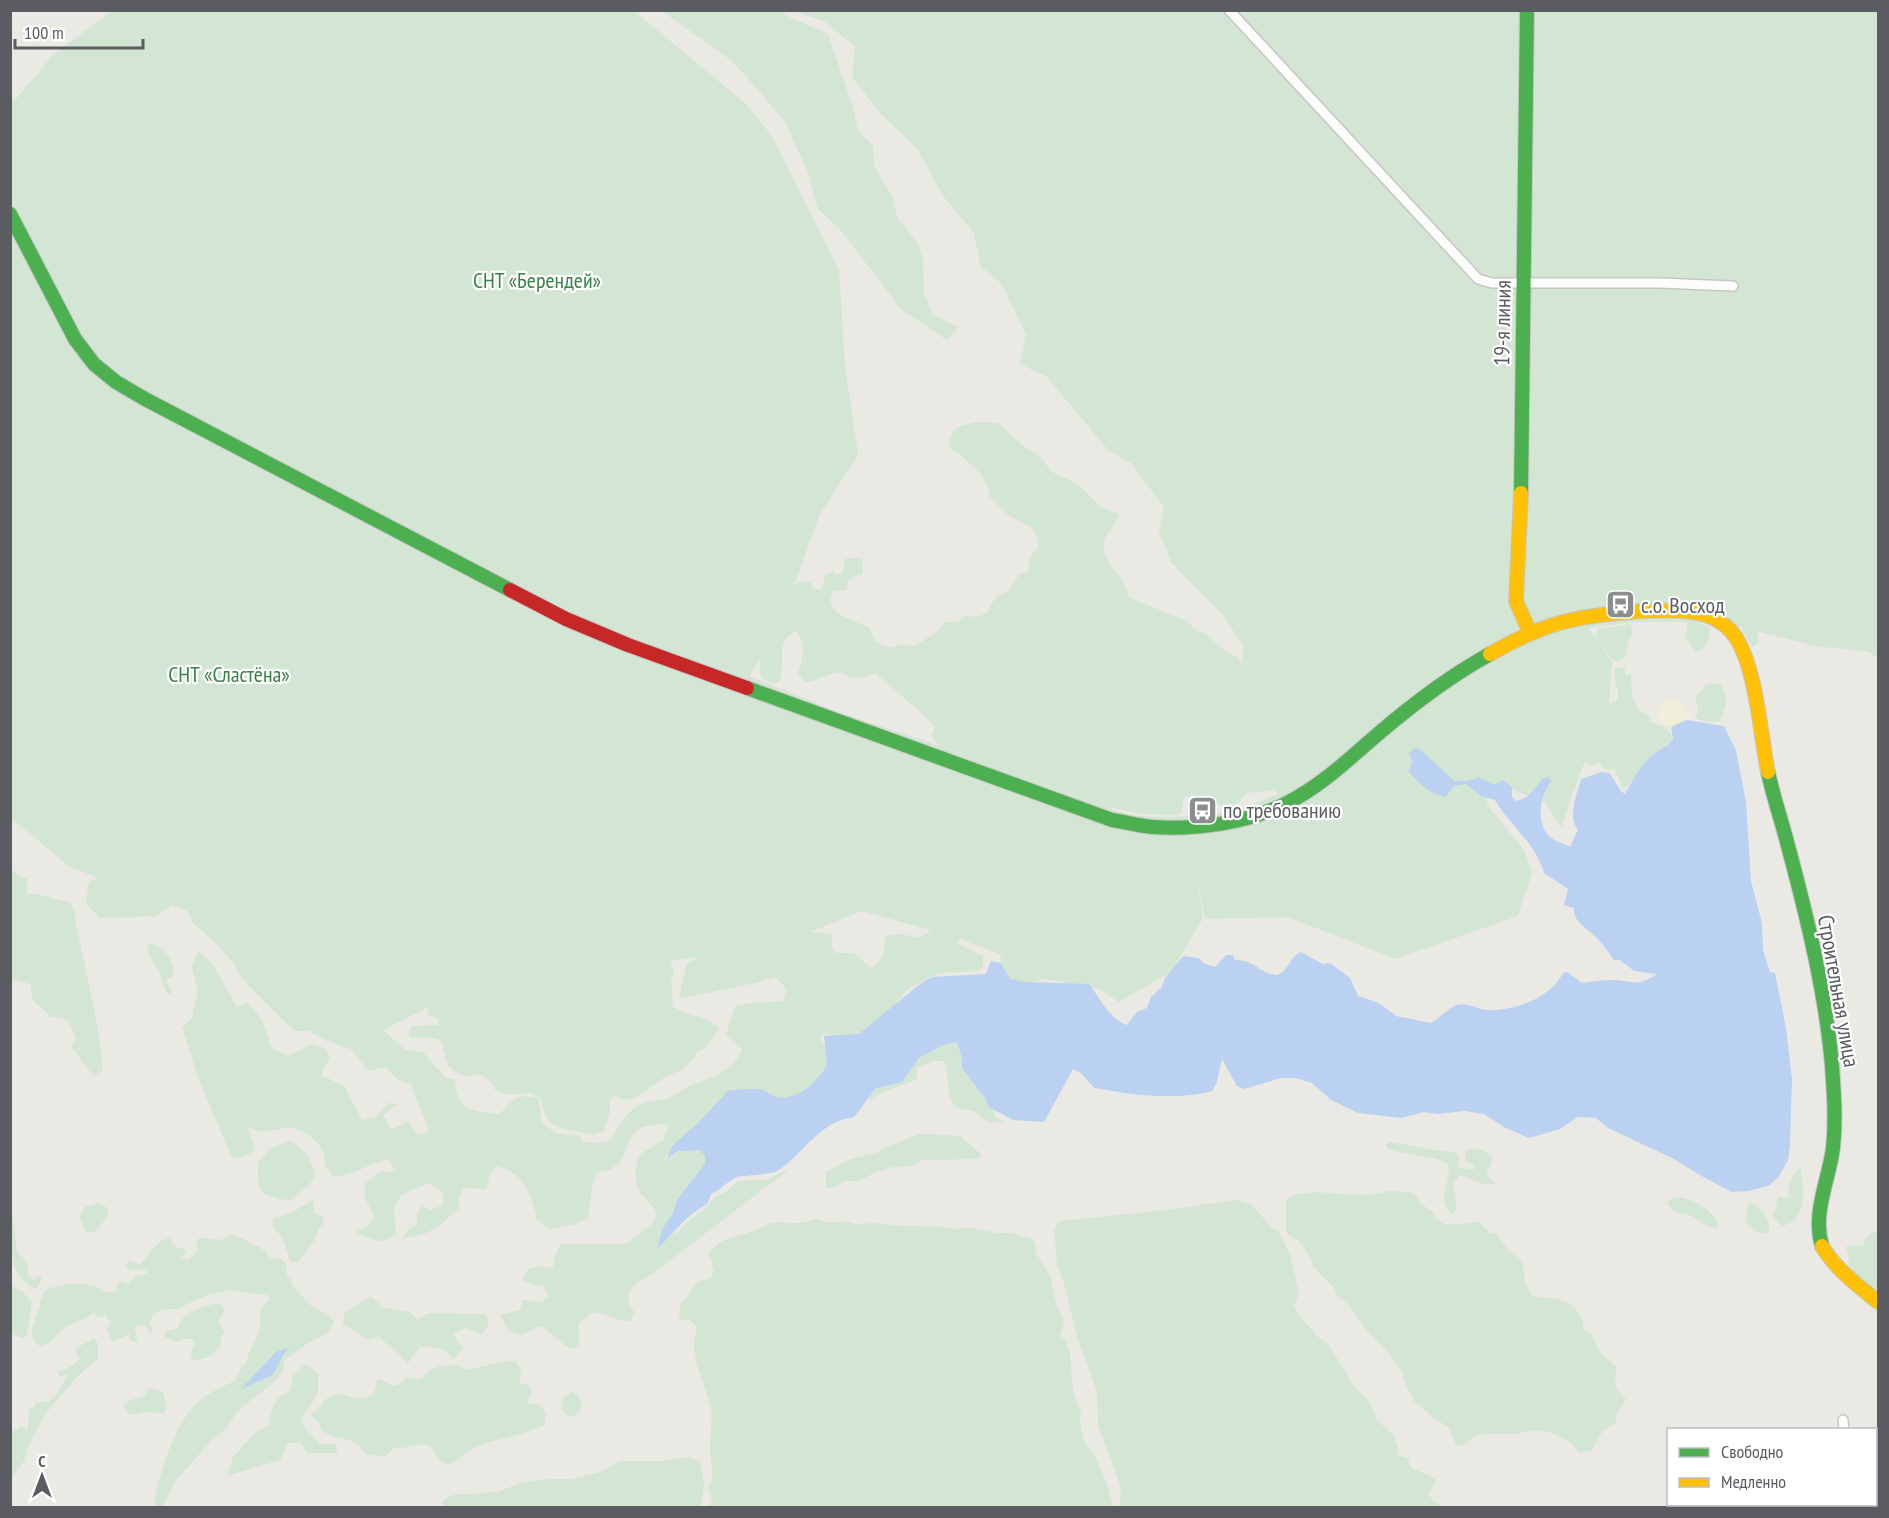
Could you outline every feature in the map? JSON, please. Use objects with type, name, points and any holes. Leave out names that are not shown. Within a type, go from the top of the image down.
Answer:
[{"type":"street","points":[[1229,10],[1478,279],[1492,283],[1660,283],[1733,286]]},
{"type":"street","name":"19-я линия","points":[[1527,10],[1521,527],[1516,602],[1530,633]]},
{"type":"street","points":[[10,214],[75,339],[94,364],[116,382],[145,399],[566,619],[628,645],[1112,820],[1154,827],[1186,827],[1270,811],[1323,782],[1383,730],[1461,671],[1530,633]]},
{"type":"street","name":"Строительная улица","points":[[1530,633],[1588,616],[1690,611],[1710,615],[1724,622],[1738,640],[1747,667],[1767,767],[1788,844],[1822,992],[1832,1068],[1833,1145],[1820,1214],[1819,1234],[1823,1248],[1841,1270],[1878,1302]]},
{"type":"green space","points":[[111,11],[634,11],[746,104],[772,136],[839,270],[845,366],[858,455],[820,514],[794,585],[800,581],[810,582],[814,589],[821,590],[826,574],[834,571],[835,574],[843,573],[844,559],[862,558],[863,574],[847,582],[846,590],[834,591],[831,604],[841,615],[869,627],[876,642],[891,648],[901,644],[915,646],[938,631],[944,623],[959,621],[965,616],[978,617],[988,612],[998,596],[1009,591],[1020,573],[1028,572],[1031,555],[1038,549],[1038,540],[1033,528],[1008,515],[990,497],[989,488],[981,474],[960,454],[951,450],[949,441],[952,432],[960,426],[978,422],[998,423],[1027,449],[1038,454],[1052,472],[1078,484],[1101,507],[1118,514],[1116,523],[1105,537],[1104,547],[1109,562],[1125,583],[1128,597],[1185,620],[1197,631],[1205,633],[1225,651],[1237,657],[1243,665],[1243,645],[1222,614],[1171,562],[1159,531],[1164,507],[1131,463],[1108,450],[1047,377],[1020,364],[1026,334],[1001,283],[981,267],[974,233],[944,197],[918,150],[880,113],[852,77],[855,47],[824,21],[792,11],[1878,11],[1878,658],[1869,652],[1815,646],[1757,631],[1759,643],[1752,647],[1742,630],[1743,627],[1699,623],[1709,627],[1709,636],[1703,649],[1695,652],[1685,637],[1688,622],[1634,622],[1589,628],[1612,662],[1609,704],[1618,700],[1615,669],[1625,667],[1625,674],[1631,675],[1632,694],[1636,704],[1649,716],[1650,722],[1667,730],[1673,740],[1649,758],[1630,783],[1623,788],[1614,768],[1605,770],[1599,763],[1593,766],[1585,761],[1562,828],[1545,803],[1510,788],[1486,784],[1487,805],[1524,850],[1532,872],[1518,916],[1395,959],[1288,917],[1205,919],[1194,864],[1203,918],[1171,972],[1119,1002],[1097,988],[1045,979],[1020,984],[1004,975],[1000,957],[1002,955],[960,939],[956,943],[983,956],[983,966],[976,971],[939,973],[909,988],[886,1016],[865,1032],[847,1040],[825,1033],[820,1037],[829,1056],[826,1072],[793,1099],[774,1099],[761,1093],[730,1088],[711,1115],[676,1146],[663,1161],[691,1145],[702,1145],[709,1157],[662,1238],[677,1233],[689,1220],[704,1210],[715,1197],[727,1191],[737,1181],[766,1180],[791,1168],[652,1274],[634,1285],[628,1294],[630,1305],[635,1313],[630,1322],[590,1313],[579,1323],[579,1346],[571,1349],[541,1326],[521,1335],[510,1332],[500,1315],[521,1310],[522,1300],[540,1302],[549,1297],[544,1286],[533,1285],[522,1280],[528,1269],[540,1266],[553,1268],[555,1256],[561,1244],[625,1244],[651,1225],[657,1215],[653,1206],[637,1186],[636,1166],[639,1155],[663,1140],[668,1124],[651,1125],[639,1129],[633,1134],[619,1163],[611,1169],[597,1173],[592,1187],[588,1218],[576,1224],[550,1229],[537,1220],[526,1186],[515,1174],[497,1166],[489,1177],[486,1190],[464,1187],[458,1209],[427,1233],[402,1238],[409,1229],[417,1224],[417,1212],[423,1206],[431,1210],[443,1205],[443,1193],[429,1183],[401,1195],[394,1209],[396,1234],[391,1238],[381,1241],[356,1232],[368,1225],[374,1216],[364,1196],[365,1183],[380,1172],[396,1171],[388,1159],[334,1177],[326,1168],[324,1153],[317,1142],[306,1133],[291,1127],[261,1132],[248,1127],[255,1151],[232,1158],[199,1080],[182,1027],[192,1018],[198,990],[192,967],[198,952],[212,963],[237,1007],[246,1002],[256,1012],[265,1028],[271,1047],[288,1056],[311,1044],[324,1048],[330,1056],[321,1075],[344,1086],[362,1120],[376,1117],[388,1103],[398,1104],[383,1115],[391,1130],[408,1121],[416,1134],[429,1132],[411,1084],[398,1080],[386,1067],[368,1071],[351,1049],[339,1046],[308,1031],[294,1031],[242,979],[236,967],[218,945],[194,924],[187,911],[172,905],[156,916],[99,918],[86,903],[89,882],[99,878],[70,867],[11,818],[10,218],[17,216],[11,201],[11,101],[16,99],[53,55]],"holes":[[[796,631],[802,641],[802,657],[798,673],[804,682],[837,673],[857,678],[875,673],[926,717],[935,728],[931,736],[940,746],[841,713],[749,676],[761,658],[760,673],[763,679],[778,683],[782,668],[783,647],[789,636]],[[1275,789],[1277,795],[1237,809],[1189,816],[1152,817],[1120,812],[1107,807],[1143,814],[1177,815],[1182,813],[1183,798],[1203,797],[1223,807],[1230,807],[1248,792],[1257,793]],[[862,911],[930,930],[919,938],[901,934],[886,936],[882,958],[871,968],[853,953],[836,953],[832,946],[831,933],[810,932]],[[699,957],[686,965],[679,999],[776,977],[787,990],[784,1001],[735,1006],[726,1034],[742,1049],[733,1064],[719,1074],[687,1087],[670,1098],[647,1102],[636,1107],[625,1118],[610,1140],[595,1143],[584,1142],[578,1135],[557,1134],[541,1122],[539,1098],[526,1096],[517,1098],[500,1114],[468,1108],[460,1098],[455,1080],[446,1078],[423,1052],[406,1050],[383,1030],[428,1007],[427,1014],[438,1019],[439,1025],[413,1026],[409,1030],[410,1037],[440,1040],[450,1068],[468,1077],[480,1074],[492,1083],[495,1090],[504,1093],[530,1092],[541,1098],[548,1120],[554,1126],[594,1135],[604,1131],[610,1111],[609,1102],[614,1096],[624,1100],[635,1098],[665,1077],[683,1069],[698,1051],[706,1048],[719,1028],[709,1021],[673,1007],[671,981],[674,972],[670,961]]]},
{"type":"green space","points":[[662,11],[782,11],[785,15],[828,34],[853,108],[858,131],[873,146],[874,166],[893,199],[898,219],[918,243],[923,260],[924,292],[933,315],[958,327],[947,340],[901,309],[839,228],[818,209],[808,172],[785,122],[759,91],[732,61]]},
{"type":"green space","points":[[1631,624],[1632,634],[1626,654],[1616,662],[1612,660],[1596,637],[1597,629]]},
{"type":"green space","points":[[1707,684],[1720,684],[1725,694],[1726,702],[1720,722],[1703,721],[1696,718],[1698,706],[1695,698]]},
{"type":"green space","points":[[10,870],[27,879],[27,894],[70,902],[73,908],[101,1052],[103,1070],[95,1076],[71,1047],[76,1038],[68,1022],[62,1018],[51,1017],[33,1000],[30,984],[11,979]]},
{"type":"green space","points":[[152,942],[166,953],[171,961],[174,974],[166,978],[171,987],[171,994],[167,994],[159,971],[148,954],[147,947]]},
{"type":"green space","points":[[958,1037],[993,1096],[994,1116],[1005,1123],[988,1122],[974,1111],[955,1107],[950,1096],[944,1061],[935,1061],[918,1067],[916,1079],[880,1094],[870,1102],[869,1093],[898,1070],[932,1049],[954,1044]]},
{"type":"green space","points":[[920,1134],[960,1136],[980,1153],[980,1156],[978,1159],[923,1160],[910,1166],[893,1167],[874,1173],[859,1181],[844,1181],[834,1188],[826,1188],[826,1172],[851,1159],[879,1152],[888,1146]]},
{"type":"green space","points":[[290,1141],[307,1155],[315,1176],[309,1185],[291,1200],[278,1199],[262,1193],[258,1180],[258,1162],[272,1147]]},
{"type":"green space","points":[[1389,1142],[1456,1152],[1459,1159],[1458,1167],[1474,1170],[1474,1166],[1465,1160],[1466,1151],[1476,1149],[1483,1151],[1492,1157],[1486,1174],[1495,1184],[1481,1183],[1460,1175],[1453,1184],[1456,1201],[1455,1212],[1451,1214],[1444,1201],[1449,1173],[1447,1164],[1437,1159],[1391,1150],[1386,1144]]},
{"type":"green space","points":[[1799,1168],[1803,1186],[1800,1211],[1790,1223],[1782,1226],[1773,1216],[1778,1208],[1776,1205],[1779,1196],[1784,1199],[1789,1196],[1791,1181]]},
{"type":"green space","points":[[1389,1191],[1410,1192],[1421,1204],[1432,1211],[1435,1218],[1446,1225],[1479,1222],[1490,1233],[1495,1233],[1523,1263],[1527,1285],[1534,1297],[1566,1301],[1576,1309],[1583,1320],[1583,1328],[1591,1333],[1601,1352],[1617,1367],[1616,1385],[1626,1399],[1617,1414],[1616,1422],[1602,1432],[1591,1451],[1579,1452],[1563,1438],[1550,1432],[1535,1430],[1517,1434],[1482,1435],[1472,1438],[1461,1446],[1456,1444],[1448,1427],[1414,1401],[1403,1373],[1391,1356],[1363,1326],[1349,1305],[1335,1294],[1334,1288],[1313,1266],[1300,1242],[1286,1231],[1286,1201],[1292,1196],[1313,1193],[1370,1195]]},
{"type":"green space","points":[[1673,1197],[1687,1199],[1700,1205],[1712,1214],[1719,1225],[1717,1228],[1709,1227],[1690,1215],[1675,1212],[1667,1203]]},
{"type":"green space","points":[[313,1200],[314,1213],[323,1217],[324,1224],[318,1229],[316,1238],[297,1263],[291,1262],[283,1239],[273,1228],[273,1219]]},
{"type":"green space","points":[[1236,1200],[1251,1204],[1272,1228],[1279,1232],[1290,1254],[1299,1293],[1294,1305],[1299,1315],[1317,1336],[1329,1345],[1356,1389],[1367,1398],[1377,1420],[1394,1436],[1398,1449],[1397,1455],[1408,1458],[1410,1467],[1437,1481],[1428,1493],[1433,1501],[1445,1507],[1119,1507],[1121,1487],[1098,1426],[1097,1392],[1076,1333],[1057,1264],[1054,1228],[1060,1221]]},
{"type":"green space","points":[[99,1203],[109,1209],[107,1216],[94,1232],[85,1232],[80,1217],[85,1207]]},
{"type":"green space","points":[[1752,1203],[1759,1207],[1767,1219],[1769,1232],[1766,1234],[1757,1232],[1746,1222],[1748,1205]]},
{"type":"green space","points":[[11,1214],[17,1249],[27,1263],[28,1276],[34,1280],[37,1276],[42,1276],[38,1288],[35,1289],[26,1283],[15,1266],[10,1236]]},
{"type":"green space","points":[[815,1219],[829,1223],[844,1221],[855,1224],[879,1223],[953,1229],[971,1228],[996,1233],[1012,1233],[1032,1239],[1036,1253],[1051,1278],[1055,1301],[1064,1322],[1060,1336],[1066,1340],[1070,1354],[1073,1391],[1081,1414],[1083,1439],[1096,1458],[1107,1484],[1113,1507],[709,1507],[712,1499],[708,1485],[712,1482],[711,1408],[694,1349],[697,1327],[690,1320],[682,1320],[679,1316],[680,1304],[698,1282],[710,1279],[714,1271],[709,1254],[718,1244],[772,1223],[802,1223]]},
{"type":"green space","points":[[1873,1232],[1878,1232],[1878,1292],[1868,1287],[1865,1280],[1858,1277],[1848,1263],[1846,1248],[1848,1245],[1863,1246],[1866,1238]]},
{"type":"green space","points":[[232,1234],[261,1248],[272,1259],[280,1258],[286,1263],[287,1276],[293,1282],[291,1284],[310,1305],[326,1314],[334,1322],[328,1333],[308,1343],[285,1360],[283,1371],[272,1384],[236,1413],[227,1428],[213,1439],[175,1481],[163,1507],[156,1507],[154,1503],[160,1478],[178,1429],[196,1403],[235,1381],[241,1367],[246,1364],[258,1333],[259,1312],[270,1299],[267,1295],[229,1290],[207,1295],[177,1309],[164,1309],[153,1314],[150,1324],[153,1331],[151,1333],[144,1325],[138,1325],[135,1328],[138,1341],[136,1342],[130,1340],[129,1334],[112,1342],[107,1328],[111,1323],[105,1315],[98,1318],[94,1312],[63,1329],[49,1343],[40,1346],[34,1342],[32,1330],[44,1291],[59,1286],[82,1284],[97,1287],[106,1293],[116,1291],[119,1281],[129,1284],[136,1276],[147,1274],[147,1269],[129,1270],[126,1265],[129,1260],[140,1264],[165,1239],[170,1238],[174,1247],[182,1248],[186,1252],[181,1258],[188,1260],[198,1251],[196,1242],[199,1238],[221,1240]]},
{"type":"green space","points":[[10,1285],[21,1290],[32,1302],[27,1335],[23,1338],[11,1334]]},
{"type":"green space","points":[[371,1296],[383,1308],[410,1312],[418,1320],[428,1313],[485,1314],[489,1323],[482,1335],[466,1328],[453,1334],[463,1349],[453,1360],[447,1352],[439,1348],[420,1347],[407,1364],[379,1336],[368,1340],[343,1324],[344,1313]]},
{"type":"green space","points":[[217,1303],[223,1306],[224,1311],[218,1321],[224,1333],[220,1338],[221,1345],[210,1356],[194,1360],[191,1356],[195,1345],[193,1339],[176,1342],[165,1337],[166,1331],[178,1328],[188,1313]]},
{"type":"green space","points":[[94,1338],[98,1344],[98,1358],[77,1377],[45,1414],[28,1446],[24,1461],[11,1478],[11,1433],[21,1426],[28,1430],[29,1410],[37,1402],[48,1402],[56,1395],[69,1374],[60,1377],[57,1372],[72,1366],[80,1359],[75,1349]]},
{"type":"green space","points":[[516,1361],[521,1370],[519,1383],[529,1385],[531,1391],[529,1405],[536,1403],[544,1409],[546,1415],[544,1425],[475,1447],[447,1465],[440,1460],[429,1445],[394,1448],[385,1456],[367,1455],[362,1448],[351,1441],[321,1430],[320,1424],[312,1417],[312,1413],[326,1399],[334,1395],[341,1394],[359,1398],[374,1394],[377,1380],[381,1379],[392,1386],[400,1384],[406,1378],[421,1379],[429,1371],[440,1366],[456,1365],[468,1370]]},
{"type":"green space","points":[[305,1364],[318,1373],[318,1394],[301,1418],[305,1428],[320,1444],[336,1444],[337,1453],[308,1453],[300,1443],[288,1443],[280,1460],[227,1476],[233,1457],[254,1434],[269,1425],[277,1400],[290,1391],[293,1376]]},
{"type":"green space","points":[[149,1388],[163,1392],[167,1408],[163,1413],[142,1412],[134,1415],[128,1413],[123,1406],[128,1401],[144,1396]]},
{"type":"green space","points":[[573,1391],[579,1398],[581,1408],[573,1417],[565,1414],[561,1407],[564,1397]]},
{"type":"green space","points":[[689,1457],[700,1462],[704,1484],[701,1507],[443,1507],[442,1501],[453,1495],[498,1492],[521,1483],[547,1479],[572,1479],[601,1472],[620,1461],[665,1461]]},
{"type":"sand","points":[[1671,699],[1682,701],[1684,709],[1693,720],[1686,720],[1671,727],[1663,725],[1656,715],[1661,705]]},
{"type":"water","points":[[1686,720],[1724,726],[1736,750],[1746,803],[1751,881],[1762,923],[1763,950],[1770,972],[1775,973],[1786,1028],[1792,1079],[1788,1160],[1779,1176],[1770,1185],[1749,1191],[1732,1192],[1672,1158],[1608,1128],[1596,1118],[1578,1117],[1560,1129],[1529,1138],[1504,1127],[1484,1114],[1464,1111],[1438,1114],[1424,1112],[1402,1118],[1358,1113],[1331,1100],[1312,1083],[1295,1078],[1281,1078],[1244,1089],[1237,1086],[1222,1059],[1217,1082],[1212,1091],[1183,1096],[1139,1095],[1095,1088],[1083,1075],[1073,1069],[1044,1122],[1013,1120],[989,1107],[985,1098],[962,1068],[962,1058],[957,1042],[943,1045],[919,1058],[902,1082],[876,1088],[854,1117],[832,1124],[822,1131],[779,1170],[738,1177],[711,1194],[707,1204],[686,1219],[657,1249],[662,1230],[673,1213],[677,1200],[705,1164],[705,1155],[699,1150],[678,1151],[667,1159],[673,1145],[697,1124],[729,1090],[759,1089],[784,1098],[799,1093],[817,1079],[827,1066],[824,1036],[859,1034],[920,984],[932,977],[986,974],[991,961],[1001,963],[1010,979],[1025,982],[1089,984],[1105,1008],[1127,1025],[1137,1012],[1147,1008],[1151,997],[1161,988],[1165,978],[1183,956],[1199,958],[1203,963],[1215,967],[1226,955],[1233,955],[1235,960],[1248,962],[1277,975],[1301,952],[1323,964],[1330,963],[1350,978],[1358,996],[1379,1003],[1396,1016],[1431,1023],[1458,1005],[1497,1010],[1530,1002],[1550,990],[1563,973],[1567,972],[1582,983],[1611,980],[1639,982],[1650,978],[1657,974],[1634,971],[1620,960],[1614,960],[1599,940],[1578,921],[1574,908],[1564,905],[1568,889],[1544,873],[1529,844],[1495,800],[1481,796],[1466,784],[1454,786],[1445,797],[1428,790],[1409,772],[1412,761],[1409,753],[1416,748],[1421,750],[1454,781],[1468,781],[1479,777],[1494,785],[1503,780],[1512,787],[1512,797],[1516,801],[1528,795],[1543,778],[1549,777],[1551,781],[1542,801],[1542,823],[1549,836],[1570,847],[1578,830],[1573,819],[1573,812],[1581,779],[1602,772],[1609,773],[1625,794],[1646,761],[1673,739],[1671,727]]},
{"type":"water","points":[[290,1347],[283,1355],[273,1375],[241,1389],[276,1352]]},
{"type":"traffic: fast","points":[[1521,493],[1527,10]]},
{"type":"traffic: fast","points":[[10,214],[75,339],[94,364],[116,382],[510,590]]},
{"type":"traffic: fast","points":[[747,688],[1112,820],[1170,828],[1222,824],[1256,816],[1287,803],[1334,772],[1418,701],[1490,654]]},
{"type":"traffic: fast","points":[[1768,772],[1808,925],[1829,1038],[1834,1127],[1831,1160],[1820,1209],[1819,1234],[1822,1246]]},
{"type":"traffic: slow","points":[[1521,493],[1516,601],[1530,633]]},
{"type":"traffic: slow","points":[[1490,654],[1539,630],[1571,620],[1655,611],[1695,612],[1709,616],[1732,632],[1744,653],[1757,704],[1768,772]]},
{"type":"traffic: slow","points":[[1822,1246],[1841,1270],[1878,1302]]},
{"type":"traffic: jam","points":[[510,590],[566,619],[628,645],[747,688]]},
{"type":"place","name":"с.о. Восход","points":[[1620,605]]},
{"type":"place","name":"по требованию","points":[[1202,810]]},
{"type":"park label","name":"СНТ «Берендей»","points":[[537,280]]},
{"type":"park label","name":"СНТ «Сластёна»","points":[[229,674]]}]
